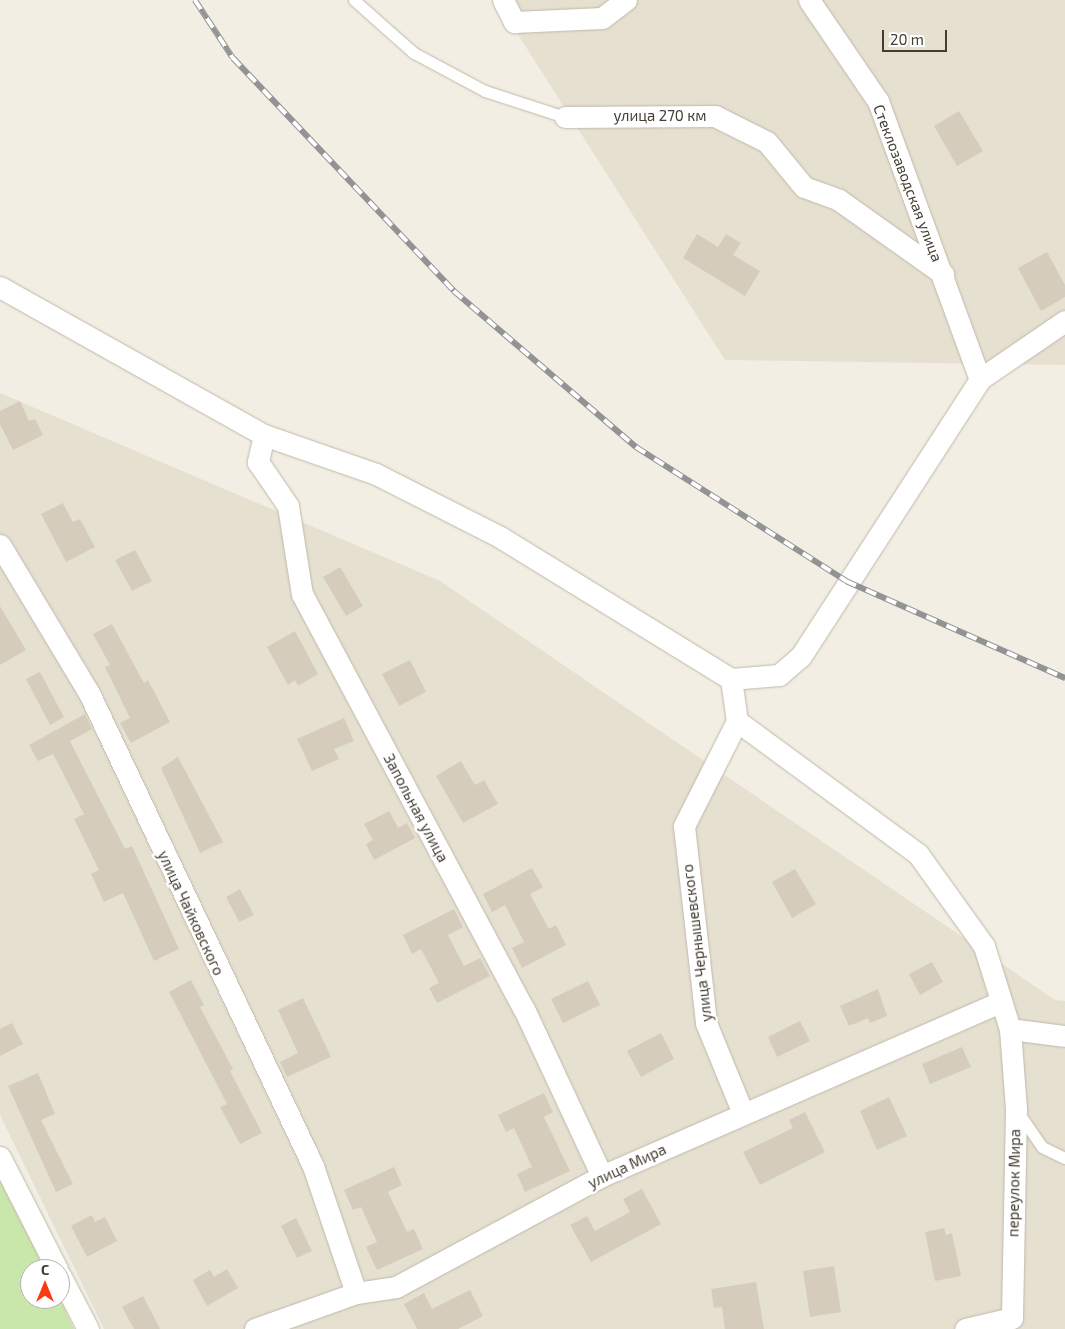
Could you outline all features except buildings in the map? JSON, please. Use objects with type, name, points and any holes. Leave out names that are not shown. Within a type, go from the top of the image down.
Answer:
[{"type":"street","points":[[503,0],[514,22],[602,18],[626,0]]},
{"type":"street","name":"Стеклозаводская улица","points":[[809,0],[878,101],[980,379]]},
{"type":"street","name":"улица 270 км","points":[[565,117],[715,116],[767,142],[804,187],[838,200],[943,274]]},
{"type":"street","points":[[0,287],[264,435],[376,474],[500,537],[731,679],[779,675],[801,656],[980,379],[1065,321]]},
{"type":"street","name":"Запольная улица","points":[[264,435],[258,462],[288,506],[302,594],[524,1009],[602,1176]]},
{"type":"street","name":"улица Чайковского","points":[[0,545],[89,693],[313,1166],[356,1293]]},
{"type":"street","points":[[731,679],[737,721]]},
{"type":"street","name":"улица Чернышевского","points":[[737,721],[684,826],[706,1024],[742,1112]]},
{"type":"street","name":"переулок Мира","points":[[737,721],[918,854],[984,946],[1010,1028],[1016,1109],[1012,1318],[965,1329]]},
{"type":"street","name":"улица Мира","points":[[256,1329],[356,1293],[396,1287],[602,1176],[742,1112],[1001,1002]]},
{"type":"street","points":[[1010,1028],[1065,1036]]},
{"type":"street","points":[[0,1157],[52,1259]]},
{"type":"street","points":[[70,1294],[88,1329]]},
{"type":"lane","points":[[354,0],[414,53],[485,91],[565,117]]},
{"type":"lane","points":[[1016,1109],[1042,1147],[1065,1158]]},
{"type":"shaded area","points":[[496,0],[1065,0],[1065,365],[725,360]]},
{"type":"shaded area","points":[[0,393],[440,581],[1055,1000],[1065,1001],[1065,1329],[104,1329],[0,1115]]},
{"type":"green space","points":[[0,1171],[41,1259],[20,1259],[20,1309],[65,1309],[74,1329],[0,1329]]},
{"type":"railway","points":[[195,0],[233,58],[454,291],[636,447],[846,581],[1065,678]]}]
